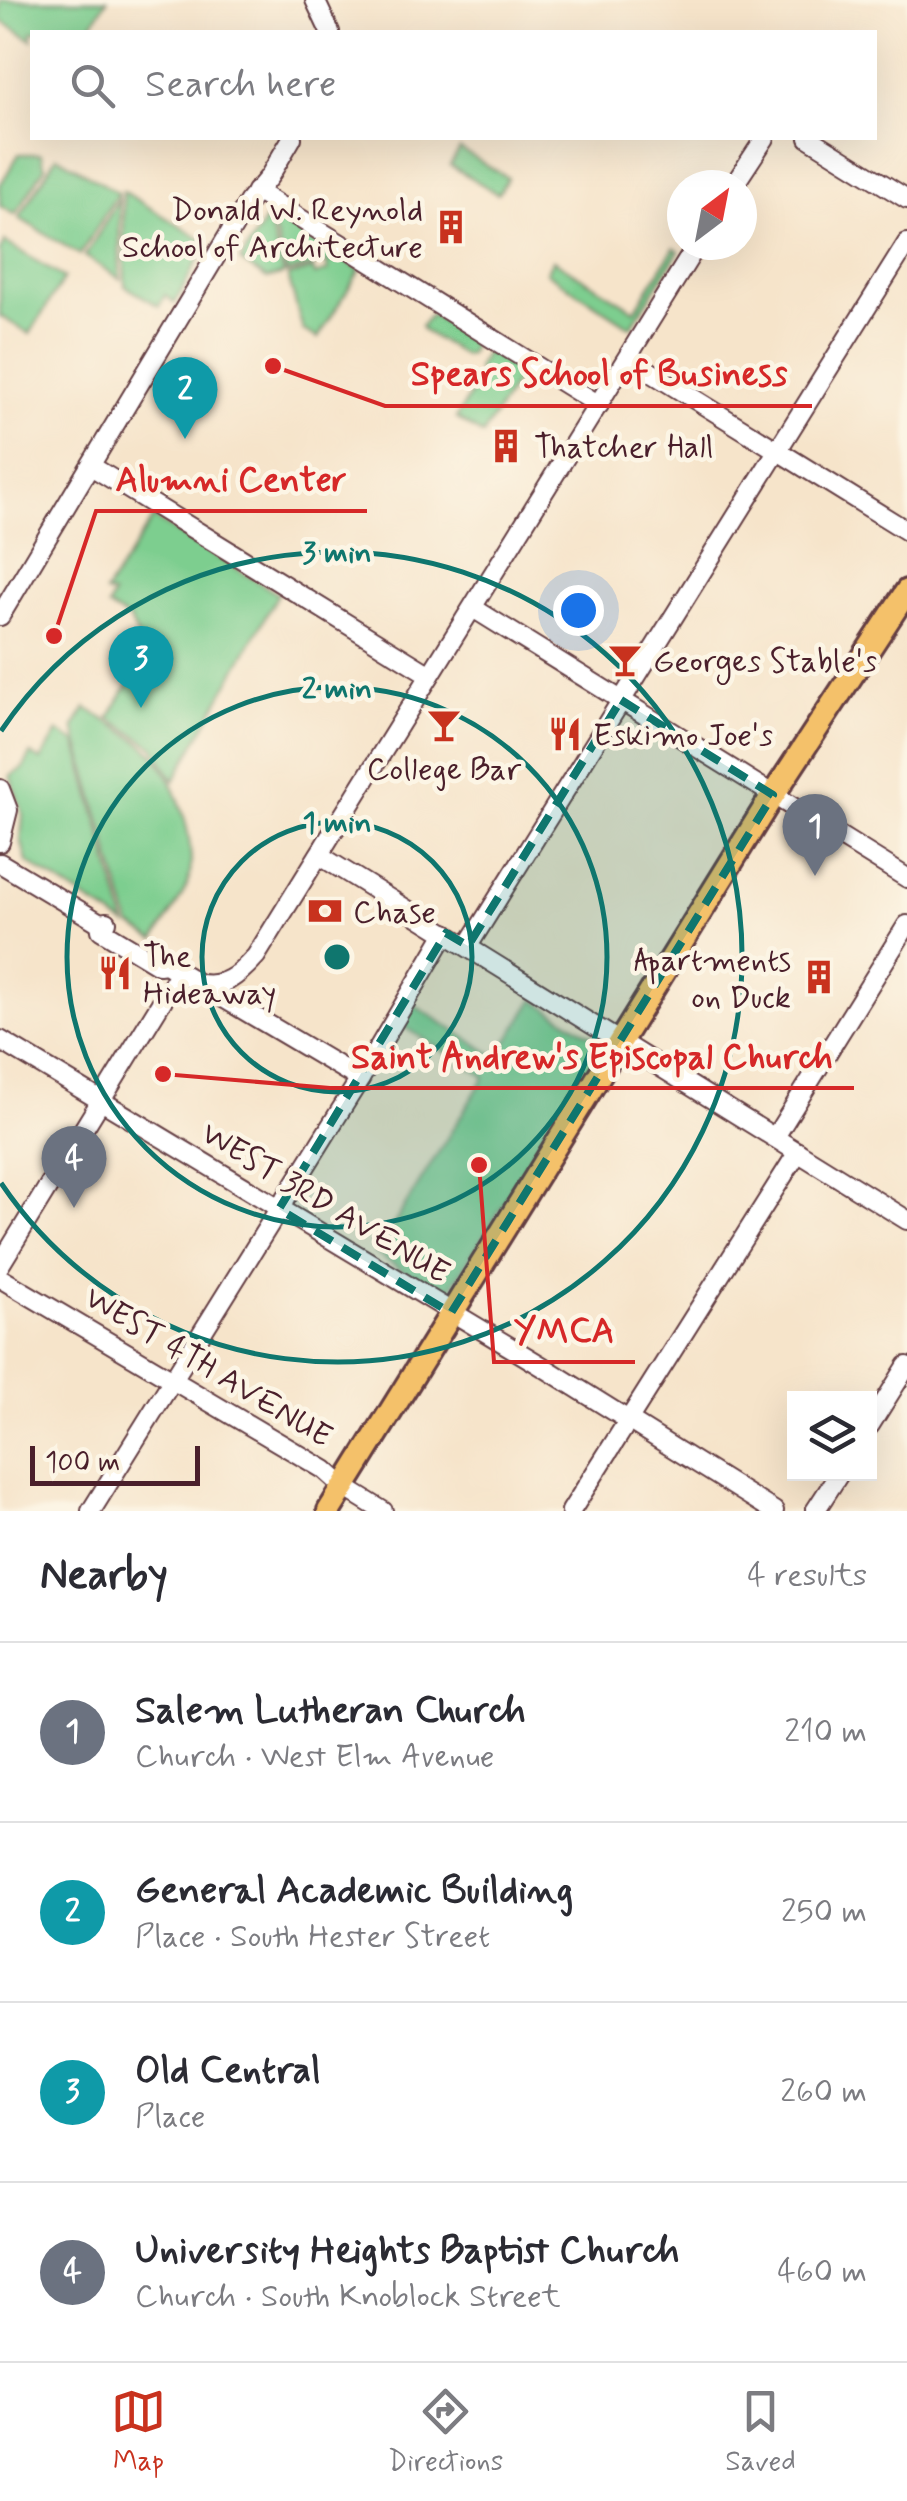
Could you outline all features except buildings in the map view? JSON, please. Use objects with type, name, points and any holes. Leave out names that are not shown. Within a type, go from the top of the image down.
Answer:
[{"type":"main road","points":[[329,1511],[773,794],[907,591]]},
{"type":"street","points":[[315,0],[329,30]]},
{"type":"street","points":[[0,616],[256,190],[291,140]]},
{"type":"street","points":[[744,170],[765,140]]},
{"type":"street","points":[[811,140],[907,199]]},
{"type":"street","points":[[256,190],[599,404]]},
{"type":"street","points":[[468,946],[907,243]]},
{"type":"street","points":[[196,983],[225,983],[256,956],[689,260]]},
{"type":"street","points":[[628,358],[907,531]]},
{"type":"street","points":[[91,466],[430,675]]},
{"type":"street","points":[[473,608],[907,878]]},
{"type":"street","points":[[0,789],[8,810],[0,842]]},
{"type":"street","points":[[319,855],[907,1220]]},
{"type":"street","points":[[0,862],[100,924],[106,922],[146,946],[196,983],[360,1079]]},
{"type":"street","points":[[775,1138],[907,925]]},
{"type":"street","points":[[90,1511],[360,1079],[446,933]]},
{"type":"street","points":[[0,1265],[100,1100],[173,968]]},
{"type":"street","name":"WEST 3RD AVENUE","points":[[0,1040],[774,1511]]},
{"type":"street","points":[[571,1511],[798,1152]]},
{"type":"street","name":"WEST 4TH AVENUE","points":[[0,1278],[325,1470],[383,1511]]},
{"type":"street","points":[[877,1414],[907,1366]]},
{"type":"street","points":[[815,1511],[834,1481]]},
{"type":"highlighted area","points":[[621,700],[773,795],[451,1313],[279,1209],[446,933],[468,946]]},
{"type":"green space","points":[[0,0],[107,0],[88,30],[30,30],[30,39],[0,20]]},
{"type":"green space","points":[[460,149],[508,178],[498,194],[450,165]]},
{"type":"green space","points":[[19,154],[41,154],[45,167],[15,215],[0,206],[0,185]]},
{"type":"green space","points":[[57,156],[118,193],[80,255],[19,218]]},
{"type":"green space","points":[[123,191],[207,243],[175,303],[165,295],[159,306],[125,286]]},
{"type":"green space","points":[[119,199],[120,279],[85,256]]},
{"type":"green space","points":[[270,214],[340,257],[328,262],[344,260],[360,270],[318,338],[303,330],[288,276],[313,269],[315,275],[328,271],[326,262],[287,273]]},
{"type":"green space","points":[[267,217],[284,274],[267,279],[240,261]]},
{"type":"green space","points":[[5,242],[64,278],[30,334],[0,316],[0,250]]},
{"type":"green space","points":[[667,259],[673,260],[631,327],[546,272],[553,260],[635,310]]},
{"type":"green space","points":[[431,314],[474,341],[469,354],[463,355],[424,331],[421,326]]},
{"type":"green space","points":[[491,351],[522,371],[483,435],[456,418],[481,377],[477,368],[486,352]]},
{"type":"green space","points":[[153,518],[278,594],[174,781],[154,747],[109,718],[146,654],[130,620],[108,607],[113,595],[105,593]]},
{"type":"green space","points":[[86,708],[132,736],[157,758],[183,812],[191,852],[187,885],[155,940],[130,925],[74,727]]},
{"type":"green space","points":[[58,732],[76,742],[126,925],[27,862],[21,840],[23,814],[10,776],[23,768],[31,754],[41,760]]},
{"type":"green space","points":[[534,1000],[597,1039],[597,1055],[451,1288],[439,1294],[376,1253],[485,1077],[400,1024],[412,1004],[497,1057]]},
{"type":"place","name":"Donald W. Reynold School of Architecture","points":[[451,227]]},
{"type":"place","name":"Spears School of Business","points":[[273,366]]},
{"type":"place","name":"General Academic Building","points":[[185,439]]},
{"type":"place","name":"Thatcher Hall","points":[[506,446]]},
{"type":"place","name":"Alumni Center","points":[[54,636]]},
{"type":"place","name":"Georges Stable's","points":[[625,660]]},
{"type":"place","name":"Old Central","points":[[141,708]]},
{"type":"place","name":"College Bar","points":[[444,725]]},
{"type":"place","name":"Eskimo Joe's","points":[[565,734]]},
{"type":"place","name":"Salem Lutheran Church","points":[[815,876]]},
{"type":"place","name":"Chase","points":[[325,911]]},
{"type":"place","name":"The Hideaway","points":[[115,973]]},
{"type":"place","name":"Apartments on Duck","points":[[819,977]]},
{"type":"place","name":"Saint Andrew's Episcopal Church","points":[[163,1074]]},
{"type":"place","name":"YMCA","points":[[479,1165]]},
{"type":"place","name":"University Heights Baptist Church","points":[[74,1208]]}]
